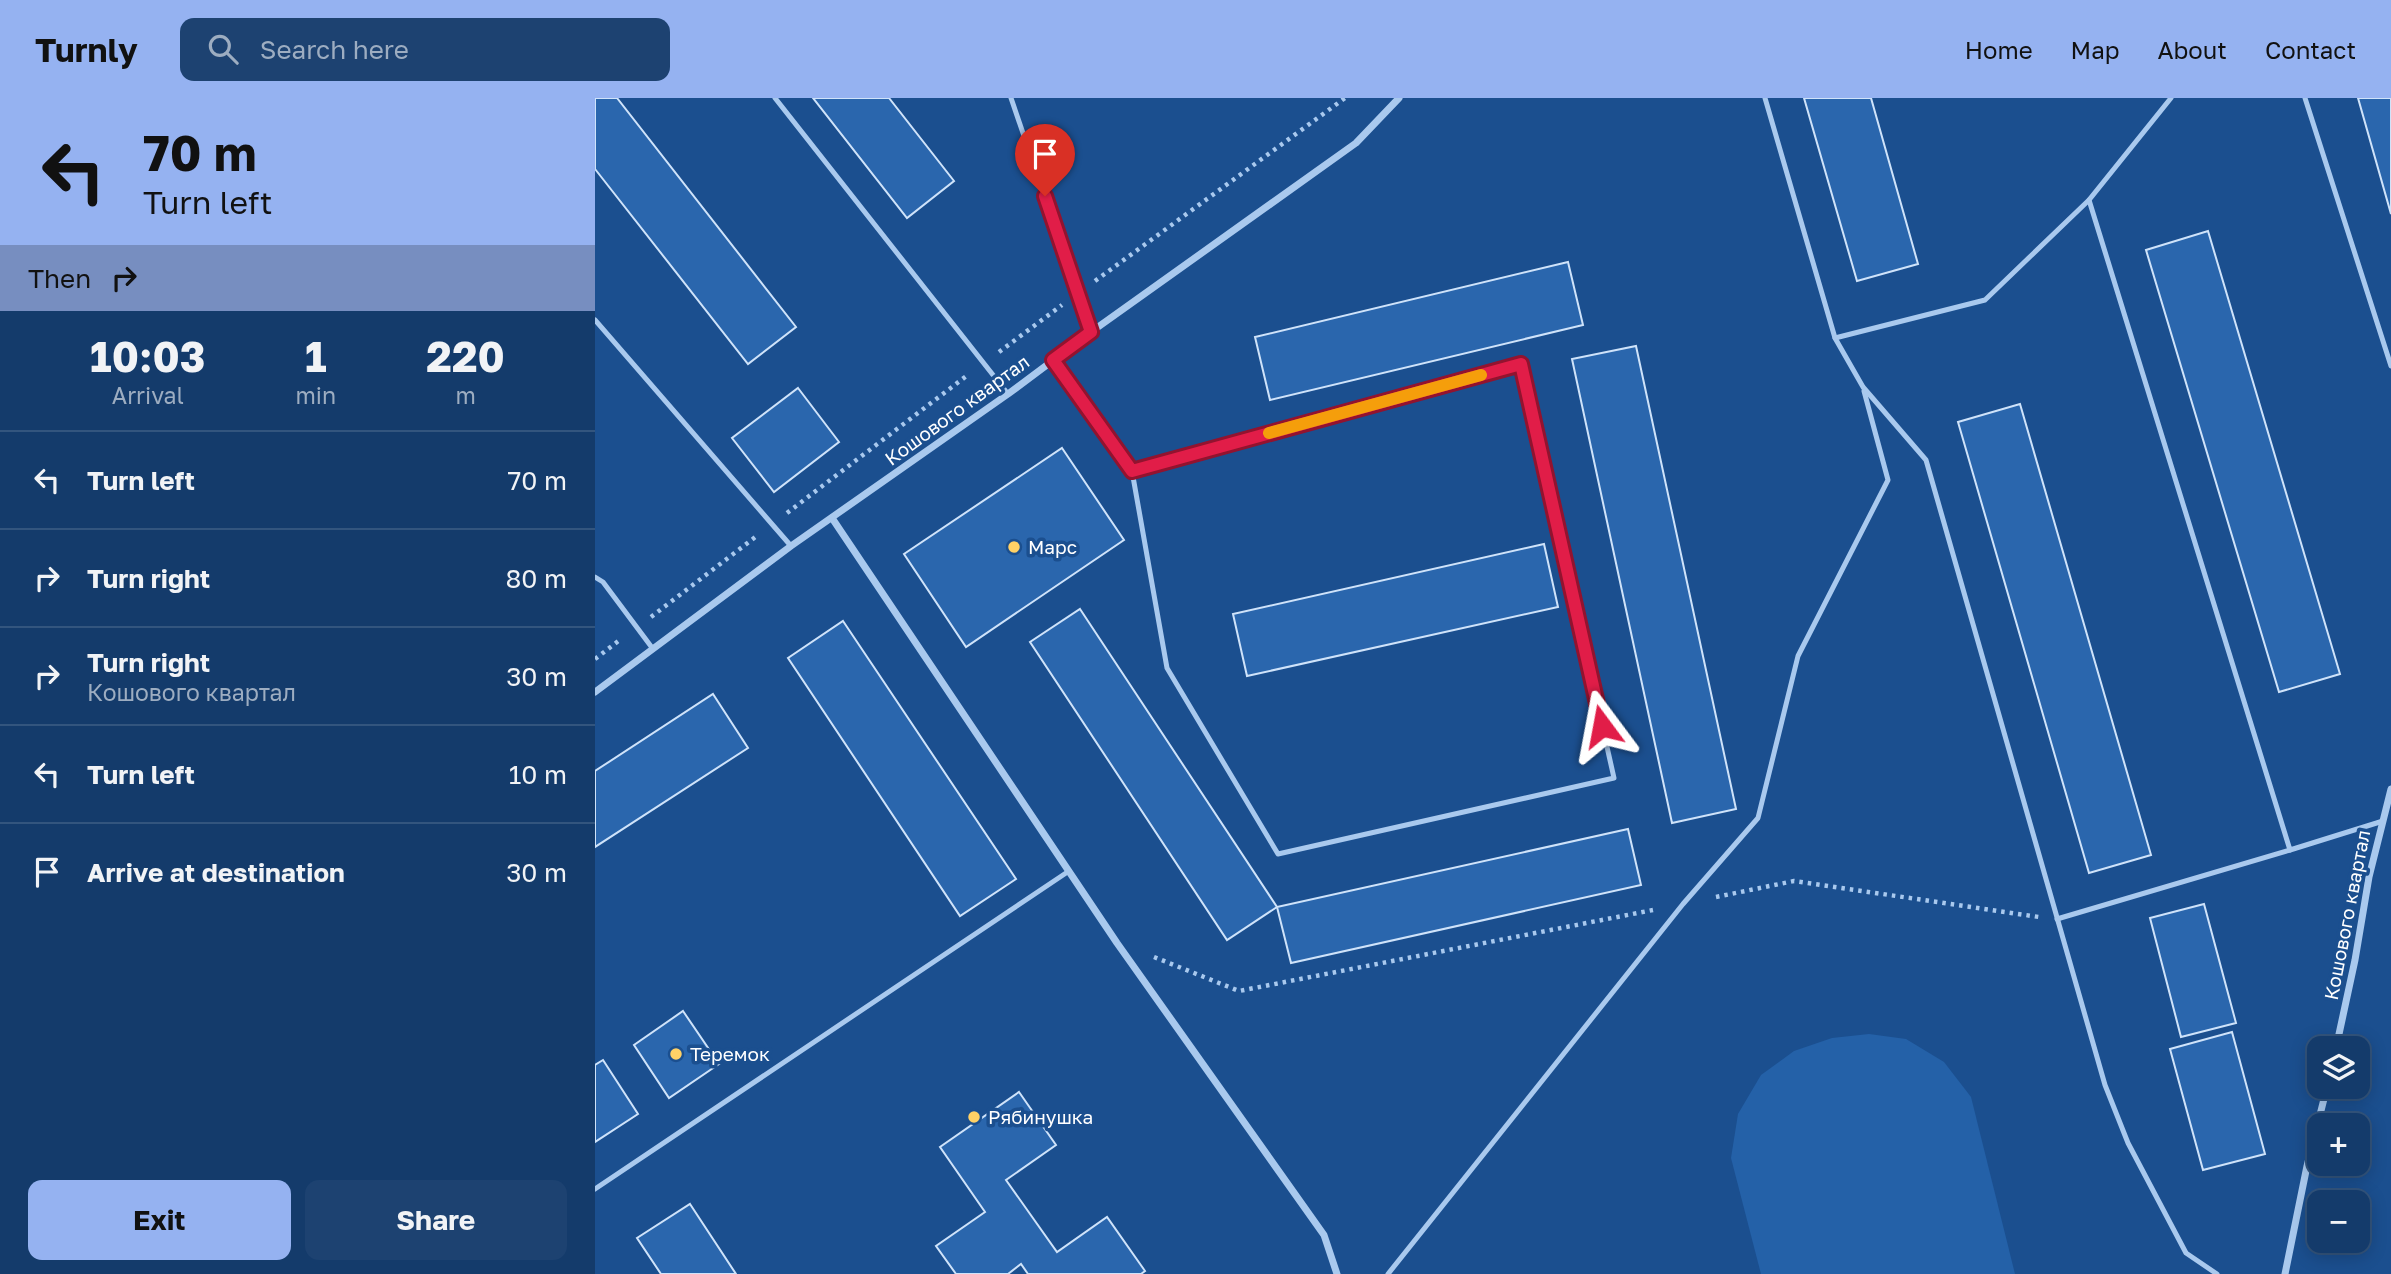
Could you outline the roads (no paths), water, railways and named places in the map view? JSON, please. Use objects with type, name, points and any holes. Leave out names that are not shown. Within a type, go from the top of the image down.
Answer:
[{"type":"street","name":"Кошового квартал","points":[[595,692],[791,546],[1008,394],[1356,143],[1399,98]]},
{"type":"street","points":[[832,518],[1117,943],[1324,1235],[1337,1274]]},
{"type":"street","name":"Кошового квартал","points":[[2339,1036],[2369,877],[2391,789]]},
{"type":"street","points":[[2285,1274],[2324,1099]]},
{"type":"lane","points":[[775,98],[1008,394]]},
{"type":"lane","points":[[1011,98],[1091,332]]},
{"type":"lane","points":[[1765,98],[1835,338],[1863,387],[1926,460],[2105,1085],[2128,1143],[2186,1252],[2217,1274]]},
{"type":"lane","points":[[1835,338],[1985,300],[2089,200],[2171,98]]},
{"type":"lane","points":[[2305,98],[2391,366]]},
{"type":"lane","points":[[2089,200],[2290,850]]},
{"type":"lane","points":[[595,320],[791,546]]},
{"type":"lane","points":[[1053,360],[1132,471],[1167,668],[1278,854],[1614,778],[1521,364],[1132,471]]},
{"type":"lane","points":[[1388,1274],[1683,904],[1758,818],[1798,656],[1888,480],[1863,387]]},
{"type":"lane","points":[[595,577],[603,582],[653,649]]},
{"type":"lane","points":[[2057,919],[2382,821]]},
{"type":"lane","points":[[595,1189],[1069,871]]},
{"type":"place","name":"Марс","points":[[1014,547]]},
{"type":"place","name":"Теремок","points":[[676,1054]]},
{"type":"place","name":"Рябинушка","points":[[974,1117]]}]
